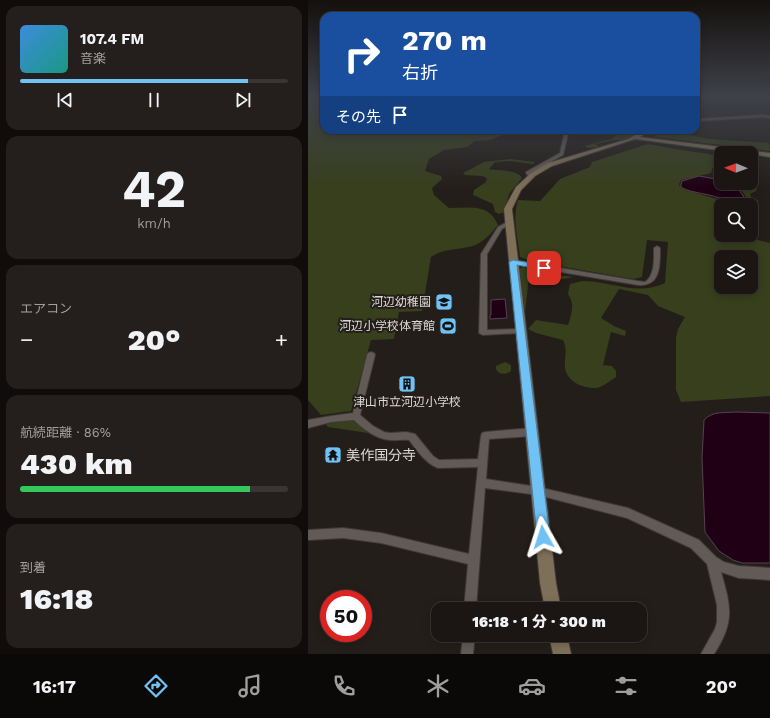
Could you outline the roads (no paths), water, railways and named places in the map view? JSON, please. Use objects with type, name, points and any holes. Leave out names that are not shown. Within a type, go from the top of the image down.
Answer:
[{"type":"main road","points":[[552,602],[548,583],[520,331],[508,209],[512,200],[531,176],[538,171],[571,156],[617,145],[636,138],[642,134]]},
{"type":"main road","points":[[636,138],[770,155]]},
{"type":"main road","points":[[559,642],[562,654]]},
{"type":"street","points":[[531,176],[528,173],[562,154],[566,134]]},
{"type":"street","points":[[509,223],[500,228],[484,254],[482,333],[520,331]]},
{"type":"street","points":[[513,262],[636,284],[646,284],[651,282],[654,278],[658,248]]},
{"type":"street","points":[[356,416],[371,355]]},
{"type":"street","points":[[356,416],[364,424],[388,436],[410,436],[432,461],[438,464],[483,463]]},
{"type":"street","points":[[308,424],[356,416]]},
{"type":"street","points":[[471,602],[485,436],[532,432]]},
{"type":"street","points":[[481,483],[538,490],[628,513],[695,544],[712,561],[722,567],[734,571],[770,574]]},
{"type":"street","points":[[308,535],[343,534],[381,538],[474,560]]},
{"type":"street","points":[[707,654],[721,630],[723,620],[722,603],[712,561]]},
{"type":"street","points":[[467,654],[468,642]]},
{"type":"place","name":"河辺幼稚園","points":[[444,302]]},
{"type":"place","name":"河辺小学校体育館","points":[[448,326]]},
{"type":"place","name":"津山市立河辺小学校","points":[[407,384]]},
{"type":"place","name":"美作国分寺","points":[[333,455]]}]
